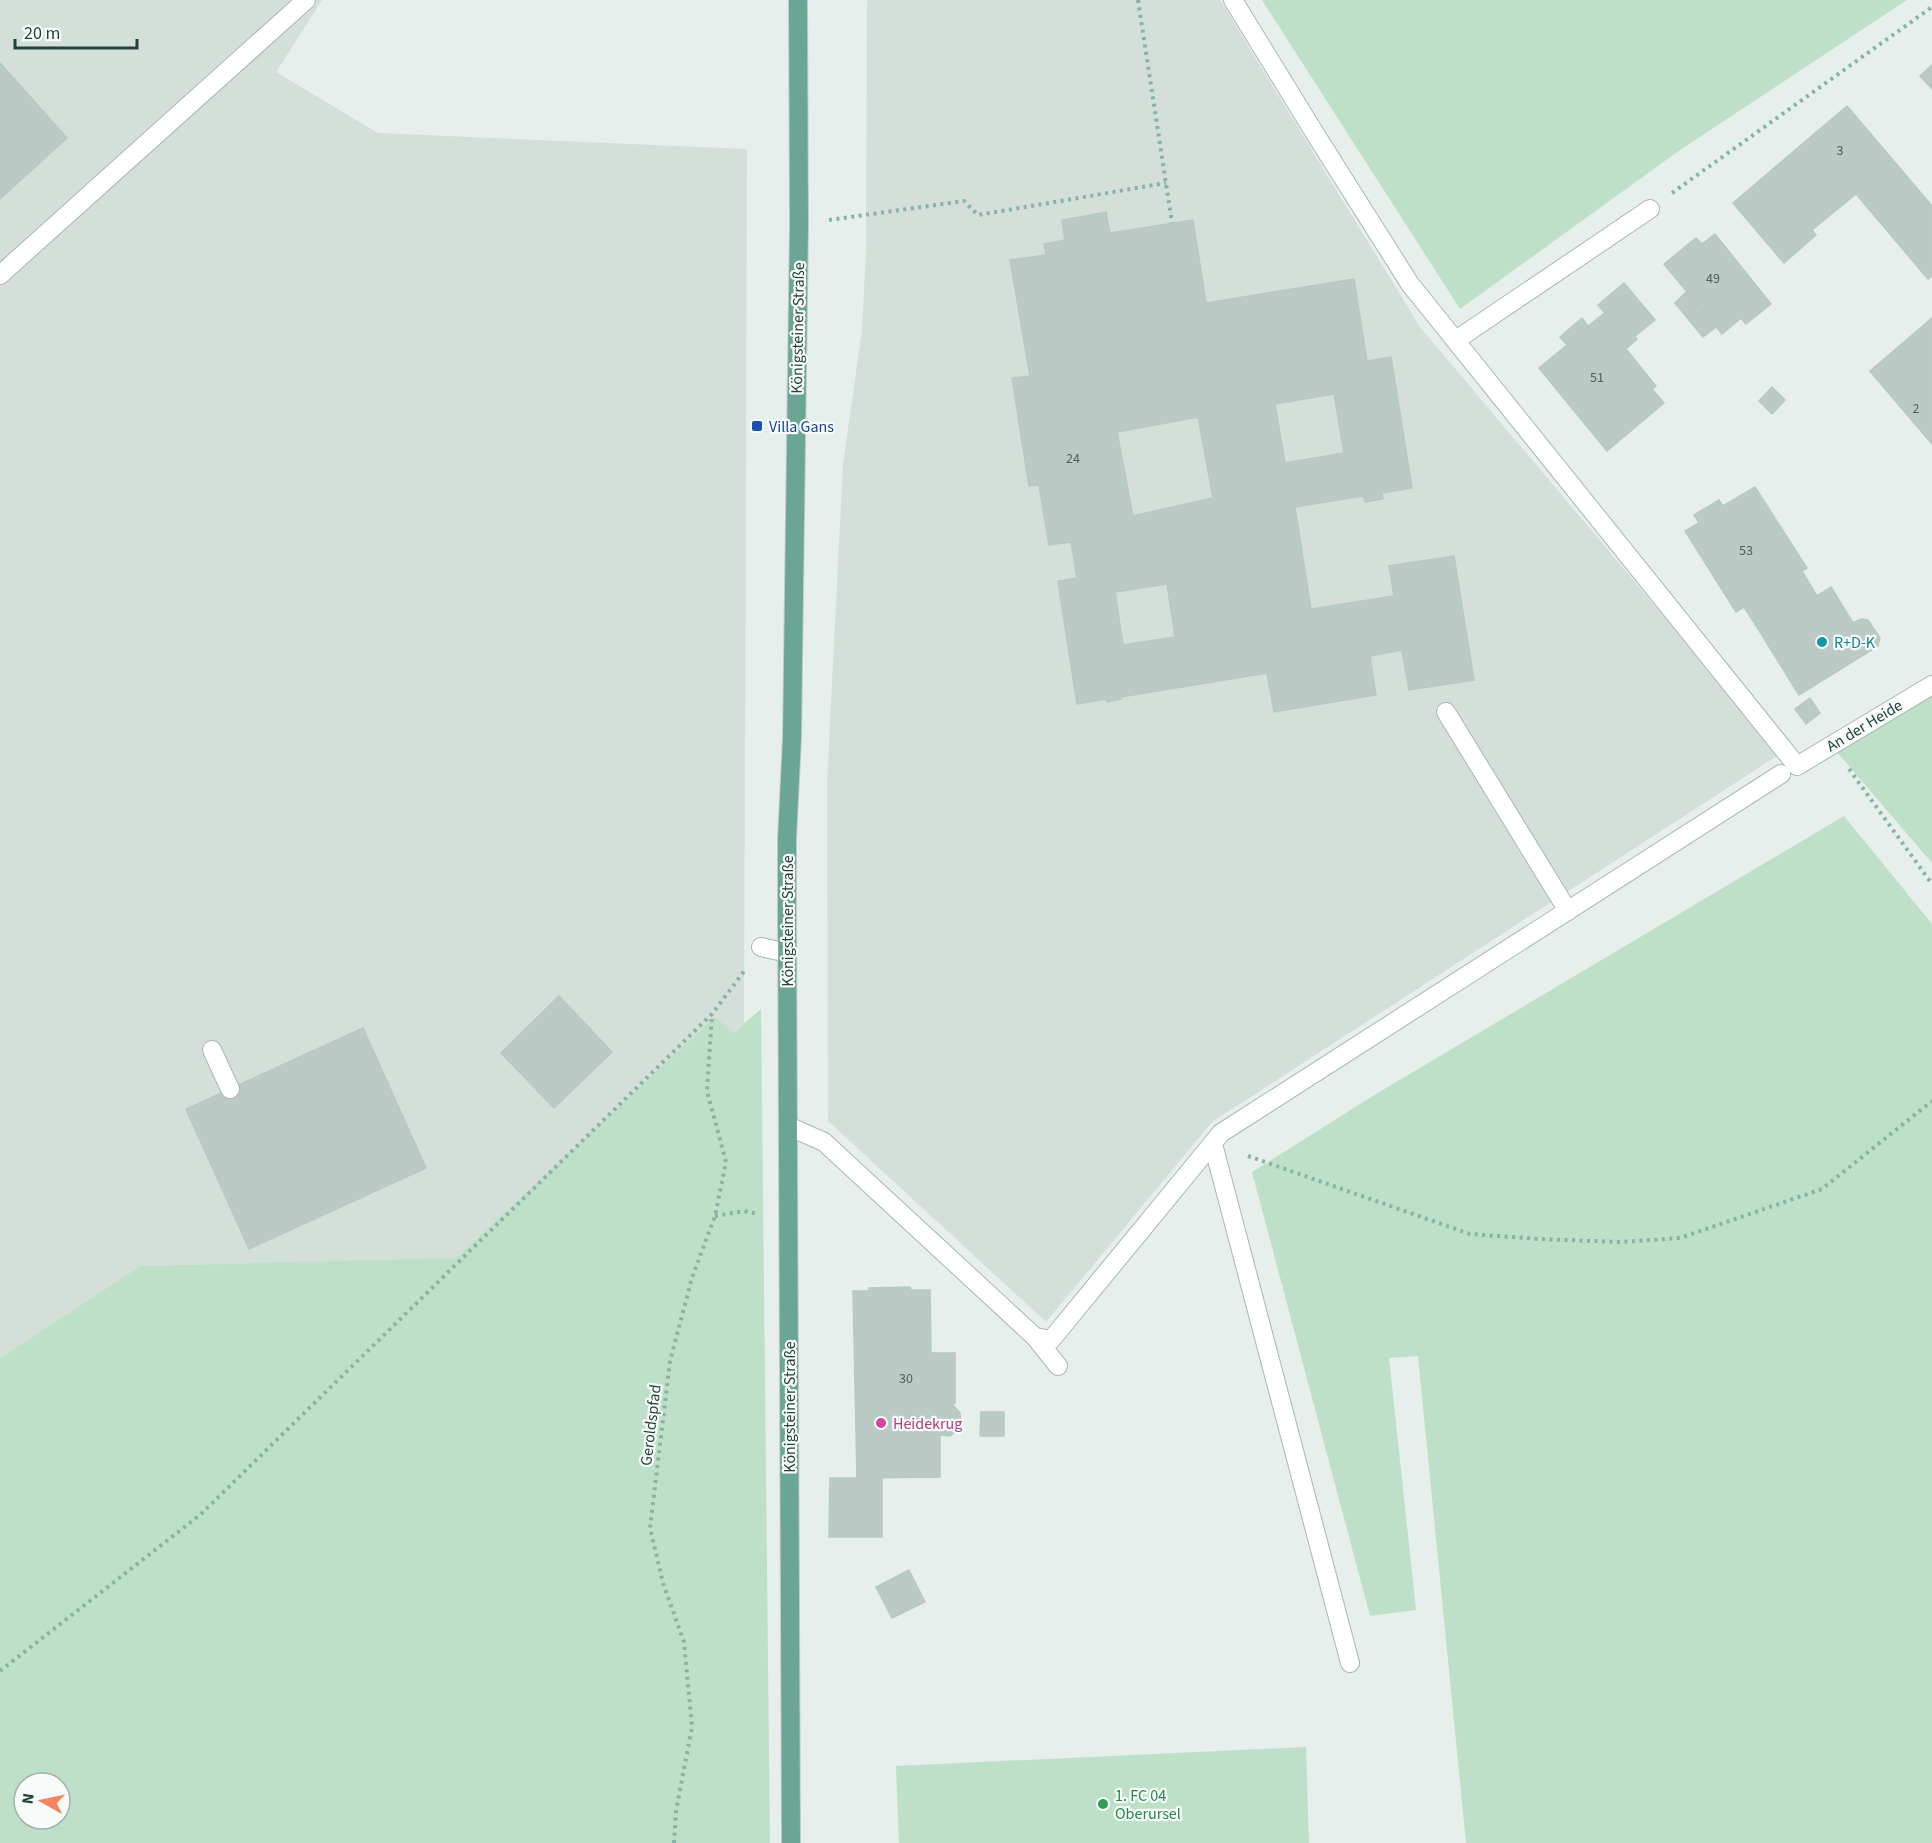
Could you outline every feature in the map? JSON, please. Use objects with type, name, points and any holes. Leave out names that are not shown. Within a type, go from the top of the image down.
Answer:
[{"type":"main road","name":"Königsteiner Straße","points":[[791,1843],[787,839],[792,738],[799,224],[798,0]]},
{"type":"street","points":[[0,275],[306,0]]},
{"type":"street","points":[[1233,0],[1410,284],[1456,340],[1789,770]]},
{"type":"street","points":[[1456,340],[1650,209]]},
{"type":"street","name":"An der Heide","points":[[1035,1337],[1051,1340],[1221,1133],[1789,770],[1932,685]]},
{"type":"street","points":[[1446,712],[1568,911]]},
{"type":"street","points":[[761,947],[787,953]]},
{"type":"street","points":[[212,1050],[230,1089]]},
{"type":"street","points":[[788,1126],[824,1142],[1035,1337],[1058,1366]]},
{"type":"street","points":[[1213,1144],[1350,1663]]},
{"type":"path","points":[[1138,0],[1172,223]]},
{"type":"path","points":[[1650,209],[1932,7]]},
{"type":"path","points":[[799,224],[964,201],[978,215],[1166,183]]},
{"type":"path","points":[[1828,747],[1858,779],[1932,884]]},
{"type":"path","points":[[0,1671],[200,1515],[712,1014],[761,947]]},
{"type":"path","name":"Geroldspfad","points":[[674,1843],[676,1811],[692,1727],[684,1642],[663,1583],[650,1528],[670,1361],[692,1278],[715,1216],[726,1162],[706,1091],[712,1014]]},
{"type":"path","points":[[1213,1144],[1470,1234],[1620,1242],[1680,1238],[1822,1189],[1932,1101]]},
{"type":"path","points":[[715,1216],[744,1211],[788,1220]]},
{"type":"shaded area","points":[[0,0],[322,0],[276,72],[378,133],[747,149],[744,1023],[488,1258],[140,1266],[0,1358]]},
{"type":"shaded area","points":[[867,0],[1220,0],[1420,327],[1780,754],[1212,1122],[1046,1322],[828,1121],[827,782],[843,464],[862,330],[866,251]]},
{"type":"green space","points":[[1262,0],[1907,0],[1680,150],[1460,309]]},
{"type":"green space","points":[[1932,690],[1932,863],[1837,752]]},
{"type":"green space","points":[[1844,816],[1932,924],[1932,1843],[1466,1843],[1418,1356],[1389,1358],[1416,1610],[1370,1616],[1252,1172],[1376,1094]]},
{"type":"green space","points":[[761,1009],[770,1843],[0,1843],[0,1358],[140,1266],[456,1258],[715,1017],[733,1033]]},
{"type":"green space","name":"1. FC 04 Oberursel","points":[[1306,1747],[1309,1843],[899,1843],[896,1766]]},
{"type":"building","points":[[0,63],[67,138],[0,199]]},
{"type":"building","points":[[1932,65],[1932,89],[1920,76]]},
{"type":"building","points":[[1847,106],[1932,206],[1932,276],[1928,279],[1856,194],[1812,230],[1816,235],[1784,263],[1733,203]]},
{"type":"building","points":[[1106,212],[1110,233],[1193,220],[1206,303],[1354,279],[1367,361],[1391,357],[1412,488],[1382,493],[1383,499],[1365,502],[1363,496],[1295,507],[1311,609],[1394,596],[1389,566],[1454,556],[1474,680],[1409,690],[1402,650],[1370,656],[1376,695],[1274,712],[1267,673],[1121,697],[1121,699],[1107,702],[1107,699],[1077,704],[1058,581],[1077,578],[1071,542],[1049,545],[1039,485],[1029,486],[1012,378],[1030,376],[1010,260],[1046,255],[1044,244],[1065,240],[1062,220]],"holes":[[[1334,394],[1344,453],[1285,463],[1275,404]],[[1198,417],[1213,498],[1133,516],[1117,432]],[[1167,584],[1175,637],[1123,645],[1115,592]]]},
{"type":"building","points":[[1715,234],[1771,304],[1746,324],[1741,318],[1722,334],[1664,264],[1696,238],[1702,244]]},
{"type":"building","points":[[1624,283],[1655,320],[1634,337],[1611,308],[1605,313],[1598,305]]},
{"type":"building","points":[[1686,292],[1716,327],[1703,337],[1675,303]]},
{"type":"building","points":[[1611,308],[1637,339],[1626,349],[1656,386],[1652,389],[1664,403],[1607,451],[1539,368],[1567,345],[1560,337],[1582,318],[1588,326]]},
{"type":"building","points":[[1932,318],[1932,444],[1870,371]]},
{"type":"building","points":[[1772,387],[1785,400],[1772,414],[1759,401]]},
{"type":"building","points":[[1755,487],[1807,568],[1736,612],[1685,531],[1699,523],[1694,515],[1719,500],[1723,506]]},
{"type":"building","points":[[1802,571],[1817,596],[1760,632],[1744,607]]},
{"type":"building","name":"R+D-K","points":[[1831,587],[1853,623],[1861,619],[1868,620],[1880,638],[1878,646],[1799,695],[1760,632]]},
{"type":"building","points":[[1810,698],[1820,713],[1806,724],[1795,709]]},
{"type":"building","points":[[559,996],[612,1052],[554,1108],[501,1053]]},
{"type":"building","points":[[363,1028],[426,1168],[249,1249],[186,1109]]},
{"type":"building","name":"Heidekrug","points":[[910,1287],[911,1290],[930,1290],[931,1353],[955,1353],[955,1403],[952,1404],[960,1413],[960,1428],[950,1436],[940,1435],[940,1477],[857,1478],[853,1291],[869,1291],[869,1288]]},
{"type":"building","points":[[981,1412],[1004,1412],[1004,1436],[980,1436]]},
{"type":"building","points":[[830,1478],[882,1478],[882,1537],[829,1537]]},
{"type":"building","points":[[909,1570],[925,1602],[892,1618],[876,1587]]},
{"type":"place","name":"Villa Gans","points":[[757,426]]},
{"type":"place","name":"R+D-K","points":[[1822,642]]},
{"type":"place","name":"Heidekrug","points":[[881,1423]]},
{"type":"place","name":"1. FC 04 Oberursel","points":[[1103,1804]]}]
